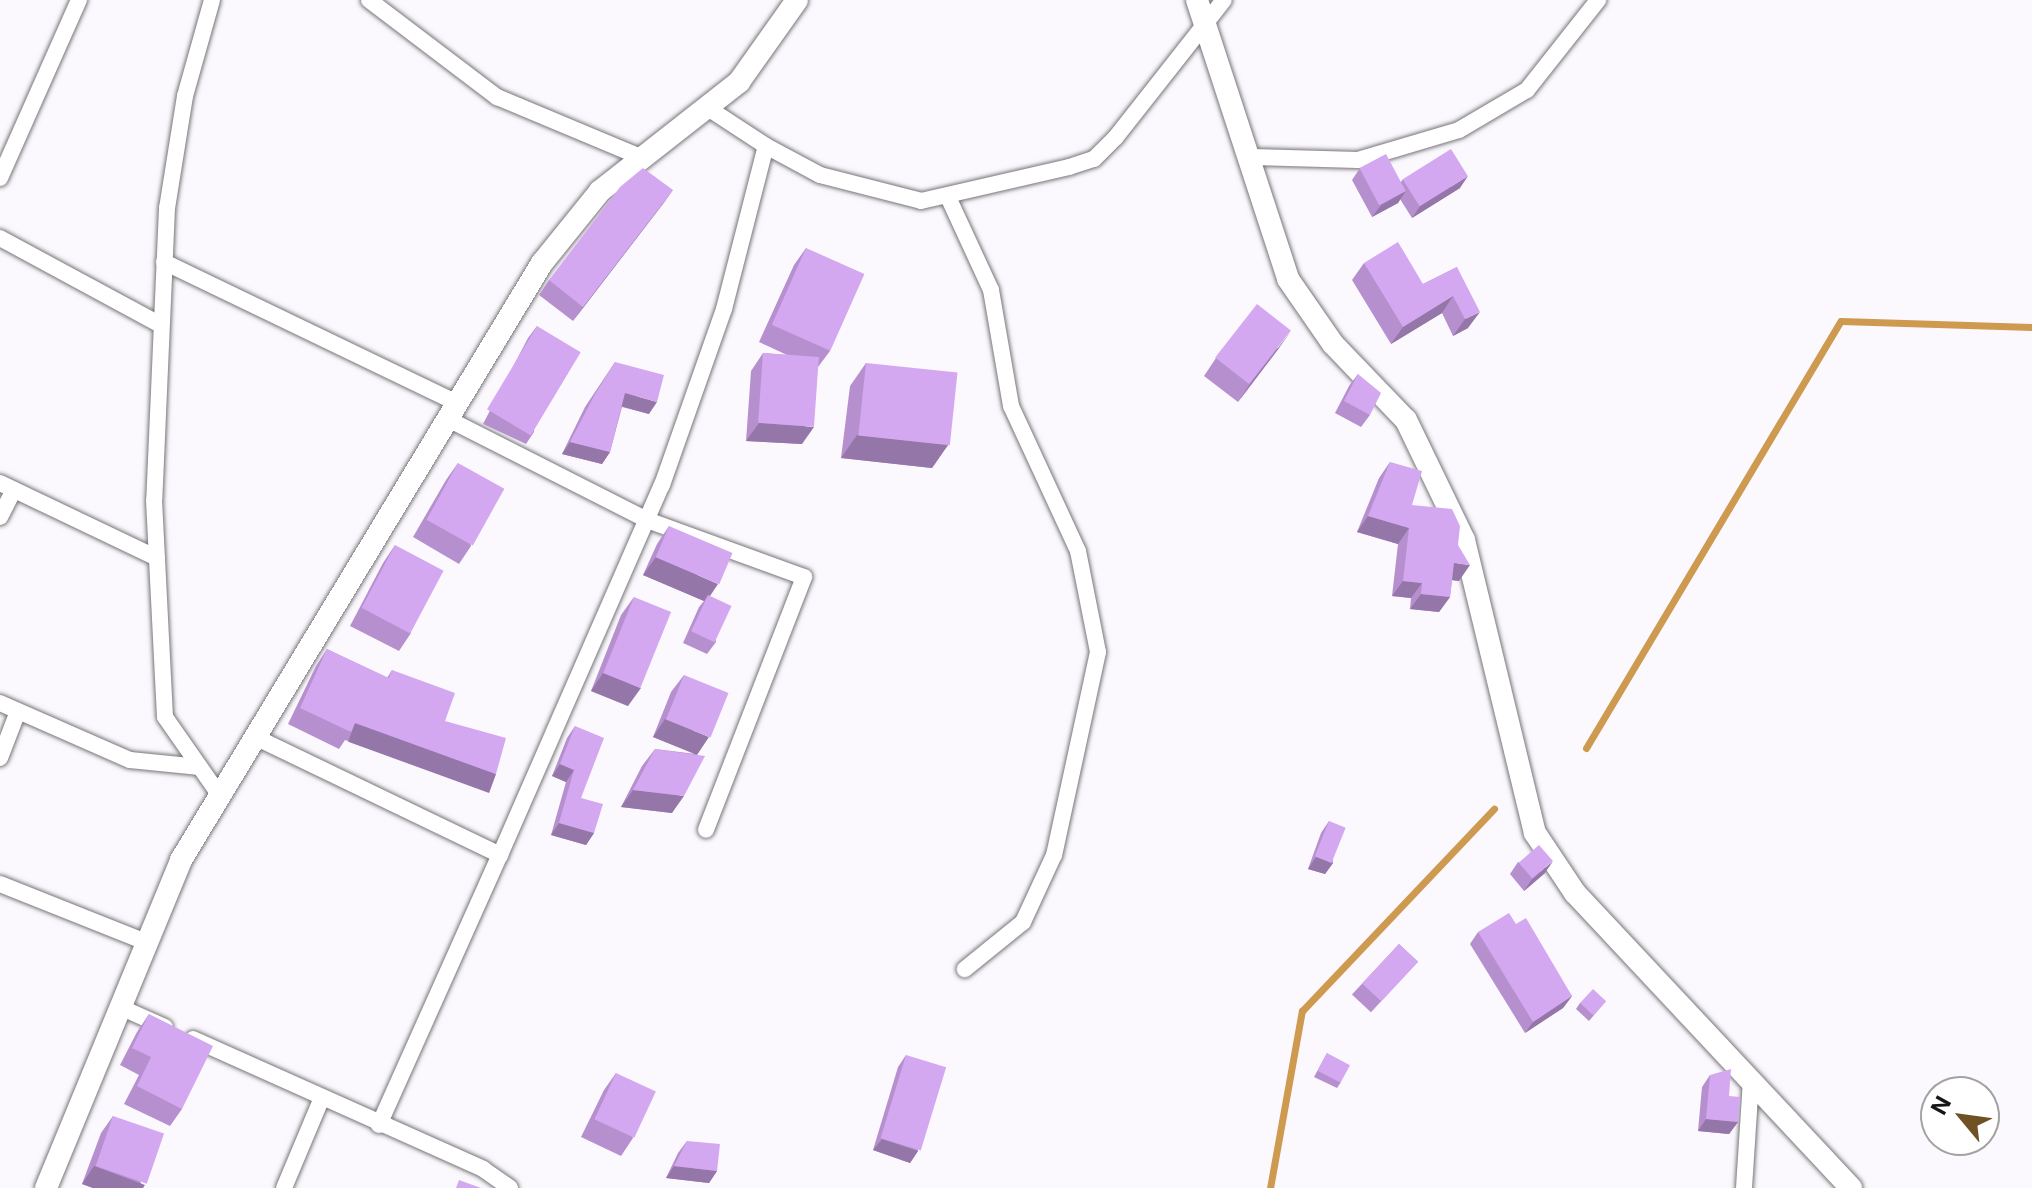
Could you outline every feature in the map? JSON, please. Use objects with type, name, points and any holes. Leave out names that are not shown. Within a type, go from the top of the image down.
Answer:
[{"type":"street","points":[[1,175],[79,0]]},
{"type":"street","points":[[212,0],[185,96],[164,262],[157,558],[165,717],[218,793]]},
{"type":"street","points":[[369,0],[497,97],[638,156]]},
{"type":"street","points":[[46,1188],[146,942],[218,793],[257,738],[451,410],[570,224],[638,156],[708,108],[739,82],[797,0]]},
{"type":"street","points":[[1197,0],[1253,157],[1288,279],[1333,344],[1406,420],[1464,540],[1535,833],[1575,893],[1851,1188]]},
{"type":"street","points":[[708,108],[766,146],[820,175],[890,197],[949,199],[1094,159],[1224,0]]},
{"type":"street","points":[[1253,157],[1358,160],[1459,130],[1527,90],[1598,0]]},
{"type":"street","points":[[379,1125],[647,520],[724,309],[766,146]]},
{"type":"street","points":[[949,199],[991,290],[1011,406],[1078,551],[1098,652],[1054,855],[1023,922],[965,969]]},
{"type":"street","points":[[0,238],[161,325]]},
{"type":"street","points":[[164,262],[451,410],[647,520],[804,577],[706,830]]},
{"type":"street","points":[[0,517],[7,487],[157,558]]},
{"type":"street","points":[[0,703],[130,760],[200,767]]},
{"type":"street","points":[[0,758],[18,711]]},
{"type":"street","points":[[257,738],[500,855]]},
{"type":"street","points":[[0,884],[146,942]]},
{"type":"street","points":[[120,1007],[321,1100],[483,1169],[510,1188]]},
{"type":"street","points":[[1744,1188],[1751,1080]]},
{"type":"street","points":[[284,1188],[321,1100]]},
{"type":"building","points":[[1451,149],[1468,176],[1420,206],[1403,179]]},
{"type":"building","points":[[1386,154],[1406,191],[1379,205],[1360,168]]},
{"type":"building","points":[[643,168],[673,190],[583,307],[549,280],[620,187]]},
{"type":"building","points":[[1398,242],[1423,284],[1457,267],[1480,312],[1465,319],[1453,296],[1403,327],[1364,263]]},
{"type":"building","points":[[806,248],[864,274],[830,351],[772,325]]},
{"type":"building","points":[[1257,304],[1291,330],[1249,384],[1215,358]]},
{"type":"building","points":[[537,326],[581,352],[531,435],[487,409]]},
{"type":"building","points":[[763,353],[819,357],[814,427],[758,423]]},
{"type":"building","points":[[615,362],[664,375],[657,402],[625,393],[610,452],[570,442],[594,396]]},
{"type":"building","points":[[866,363],[957,373],[950,445],[858,436]]},
{"type":"building","points":[[1358,374],[1381,393],[1370,415],[1344,401]]},
{"type":"building","points":[[1390,462],[1422,471],[1412,505],[1452,509],[1460,526],[1458,545],[1470,565],[1454,563],[1450,597],[1421,594],[1422,583],[1403,581],[1409,528],[1368,516]]},
{"type":"building","points":[[458,463],[504,489],[473,546],[426,520]]},
{"type":"building","points":[[669,526],[733,553],[719,584],[656,557]]},
{"type":"building","points":[[395,545],[444,571],[410,634],[362,608]]},
{"type":"building","points":[[708,595],[732,606],[715,642],[691,631]]},
{"type":"building","points":[[634,597],[671,612],[640,688],[603,673]]},
{"type":"building","points":[[327,649],[389,678],[392,670],[455,693],[445,721],[506,738],[496,774],[355,723],[351,732],[300,708]]},
{"type":"building","points":[[684,675],[729,693],[711,737],[666,720]]},
{"type":"building","points":[[575,726],[604,738],[581,798],[603,804],[594,833],[559,823],[574,770],[560,764]]},
{"type":"building","points":[[655,749],[705,756],[684,796],[633,790]]},
{"type":"building","points":[[1329,821],[1346,828],[1331,863],[1315,856]]},
{"type":"building","points":[[1539,845],[1553,861],[1532,879],[1519,863]]},
{"type":"building","points":[[1509,913],[1516,924],[1526,918],[1572,996],[1533,1022],[1478,932]]},
{"type":"building","points":[[1399,944],[1418,962],[1381,1001],[1362,983]]},
{"type":"building","points":[[1593,989],[1606,1001],[1593,1015],[1580,1003]]},
{"type":"building","points":[[149,1014],[213,1046],[182,1109],[137,1086],[151,1057],[132,1048]]},
{"type":"building","points":[[1327,1053],[1350,1065],[1341,1083],[1318,1071]]},
{"type":"building","points":[[906,1055],[946,1067],[921,1150],[881,1138]]},
{"type":"building","points":[[1731,1069],[1729,1096],[1740,1097],[1738,1122],[1706,1119],[1710,1075]]},
{"type":"building","points":[[616,1073],[656,1092],[634,1138],[594,1119]]},
{"type":"building","points":[[113,1116],[164,1134],[147,1184],[96,1166]]},
{"type":"building","points":[[687,1141],[720,1144],[717,1171],[674,1166]]},
{"type":"building","points":[[459,1180],[481,1188],[456,1188]]},
{"type":"waterway","points":[[1586,748],[1841,321],[2032,327]]},
{"type":"waterway","points":[[1270,1188],[1302,1011],[1494,809]]}]
